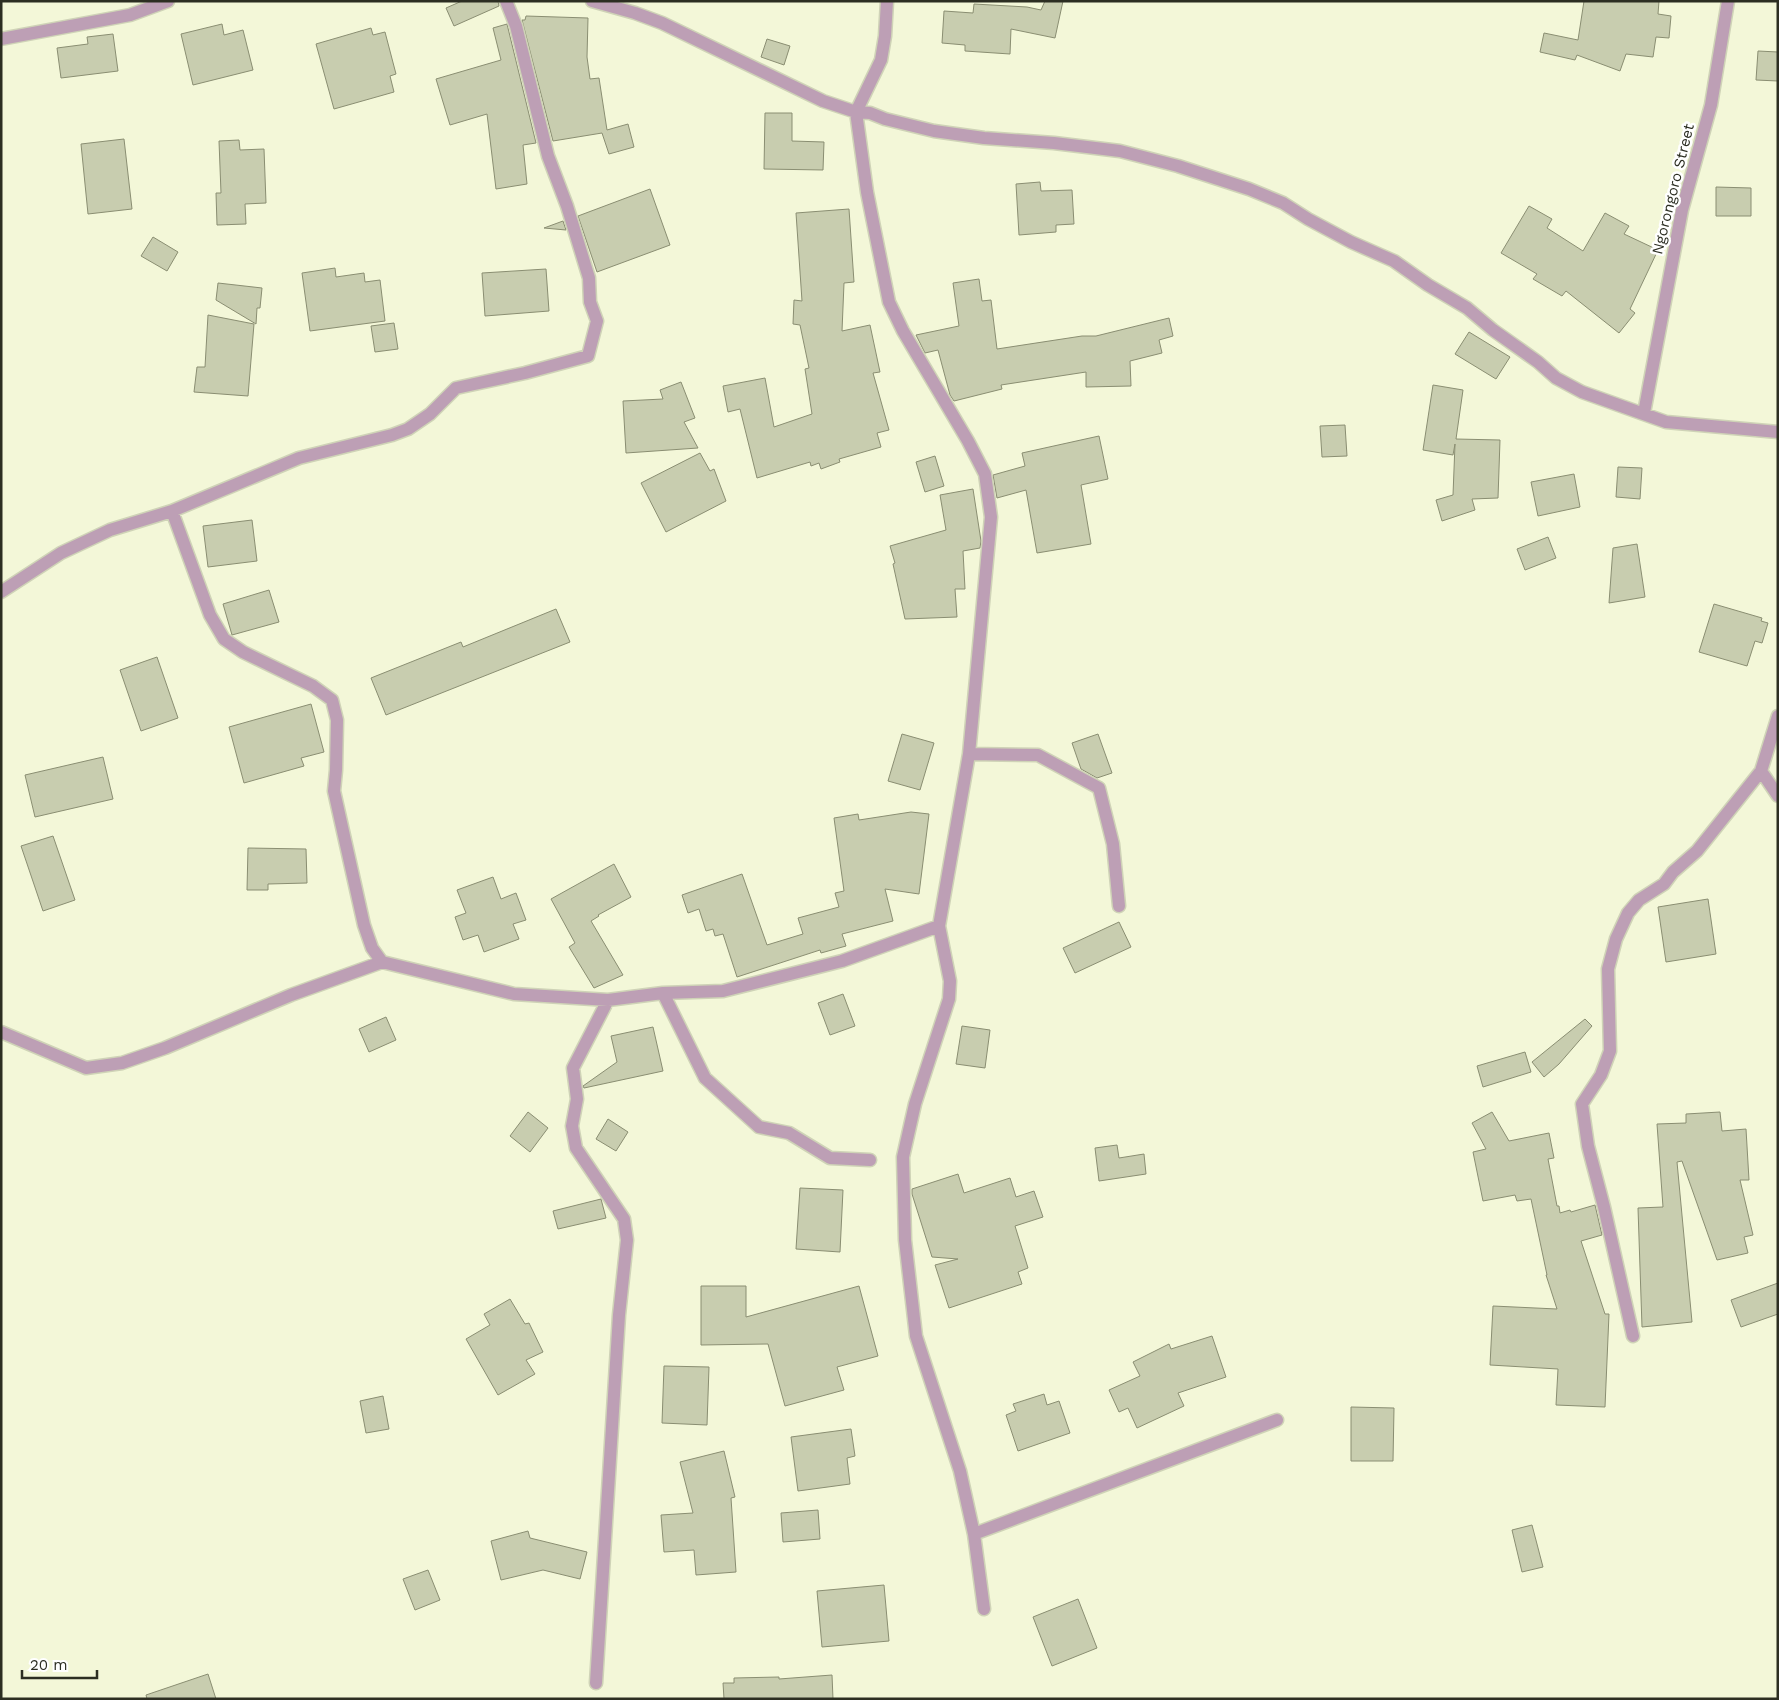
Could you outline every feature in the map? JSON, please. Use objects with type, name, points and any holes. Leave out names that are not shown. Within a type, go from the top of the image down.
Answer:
[{"type":"street","points":[[1,39],[130,15],[168,1]]},
{"type":"street","points":[[1,592],[61,553],[102,534],[172,511],[299,458],[392,435],[408,429],[430,414],[456,388],[588,356],[597,321],[590,302],[589,278],[567,206],[548,156],[516,26],[506,1]]},
{"type":"street","points":[[592,1],[662,23],[823,101],[856,112],[870,113],[934,131],[984,138],[1054,143],[1120,151],[1178,166],[1249,189],[1283,203],[1350,242],[1394,261],[1428,285],[1467,308],[1492,330],[1538,362],[1556,378],[1582,392],[1666,422],[1778,432]]},
{"type":"street","points":[[887,1],[881,60],[856,112],[867,192],[889,302],[903,331],[968,441],[985,474],[991,517],[969,754],[939,926],[950,981],[949,999],[915,1104],[903,1157],[905,1240],[916,1336],[960,1471],[974,1534],[984,1609]]},
{"type":"street","name":"Ngorongoro Street","points":[[1644,413],[1682,210],[1711,105],[1728,1]]},
{"type":"street","points":[[172,511],[210,615],[224,639],[243,652],[313,686],[332,700],[337,720],[334,791],[364,925],[372,948],[382,962]]},
{"type":"street","points":[[1633,1336],[1604,1207],[1588,1146],[1582,1104],[1601,1075],[1610,1051],[1608,969],[1616,939],[1628,913],[1639,900],[1664,884],[1672,872],[1697,851],[1761,771],[1778,716]]},
{"type":"street","points":[[969,754],[1038,755],[1099,788],[1113,844],[1119,906]]},
{"type":"street","points":[[1761,771],[1778,796]]},
{"type":"street","points":[[1,1032],[86,1068],[122,1063],[165,1048],[292,995],[382,962],[514,994],[608,1000],[663,993],[723,990],[842,961],[939,926]]},
{"type":"street","points":[[663,993],[705,1078],[759,1127],[789,1133],[830,1158],[870,1160]]},
{"type":"street","points":[[596,1683],[619,1315],[627,1240],[624,1219],[576,1148],[572,1126],[577,1099],[573,1068],[608,1000]]},
{"type":"street","points":[[974,1534],[1277,1420]]},
{"type":"building","points":[[462,1],[498,1],[499,6],[454,26],[446,8]]},
{"type":"building","points":[[1045,1],[1063,1],[1055,38],[1011,29],[1010,54],[965,51],[965,45],[942,43],[944,11],[973,13],[974,4],[1027,7],[1041,10]]},
{"type":"building","points":[[1584,1],[1659,1],[1658,14],[1671,16],[1669,38],[1656,37],[1653,57],[1626,54],[1620,71],[1577,55],[1575,60],[1540,52],[1544,33],[1578,40]]},
{"type":"building","points":[[526,16],[588,18],[587,57],[590,79],[599,78],[607,130],[628,124],[634,147],[609,154],[602,133],[553,141],[522,20],[525,20]]},
{"type":"building","points":[[222,24],[224,35],[243,30],[253,70],[193,85],[181,34]]},
{"type":"building","points":[[507,24],[536,143],[523,145],[527,184],[496,189],[487,114],[450,125],[436,79],[501,60],[493,28]]},
{"type":"building","points":[[371,28],[373,35],[385,32],[396,74],[390,76],[394,92],[334,109],[316,44]]},
{"type":"building","points":[[113,34],[118,71],[61,78],[57,48],[88,44],[87,37]]},
{"type":"building","points":[[767,39],[790,46],[784,65],[761,57]]},
{"type":"building","points":[[1758,51],[1778,52],[1778,81],[1756,80]]},
{"type":"building","points":[[765,113],[792,113],[792,141],[824,142],[823,170],[764,169]]},
{"type":"building","points":[[124,139],[132,209],[88,214],[81,144]]},
{"type":"building","points":[[239,140],[240,150],[264,149],[266,203],[245,204],[246,224],[217,225],[216,193],[221,193],[219,141]]},
{"type":"building","points":[[1040,182],[1041,191],[1072,190],[1074,224],[1056,225],[1056,232],[1019,235],[1016,184]]},
{"type":"building","points":[[1716,187],[1751,188],[1751,216],[1716,216]]},
{"type":"building","points":[[650,189],[670,245],[597,272],[578,216]]},
{"type":"building","points":[[1529,206],[1552,219],[1547,228],[1583,251],[1605,213],[1629,226],[1624,234],[1658,250],[1630,309],[1635,313],[1619,333],[1566,291],[1562,296],[1533,279],[1537,274],[1501,253]]},
{"type":"building","points":[[849,209],[854,282],[844,283],[842,331],[870,325],[880,372],[873,373],[889,430],[877,433],[881,447],[839,459],[840,462],[821,469],[819,463],[811,466],[810,462],[757,478],[740,409],[728,412],[723,386],[765,378],[774,427],[812,414],[805,369],[809,368],[800,325],[793,324],[794,300],[802,301],[796,213]]},
{"type":"building","points":[[563,221],[566,230],[544,228]]},
{"type":"building","points":[[153,237],[178,252],[167,271],[141,256]]},
{"type":"building","points":[[335,268],[336,277],[364,273],[365,282],[380,280],[385,321],[310,331],[302,273]]},
{"type":"building","points":[[546,269],[549,311],[485,316],[482,273]]},
{"type":"building","points":[[979,279],[982,301],[991,300],[997,349],[1082,336],[1096,336],[1169,318],[1173,336],[1159,340],[1162,353],[1130,361],[1131,386],[1086,387],[1086,372],[1001,385],[1002,389],[954,401],[950,395],[938,350],[925,353],[916,335],[959,326],[953,283]]},
{"type":"building","points":[[218,283],[262,288],[260,308],[257,308],[256,324],[216,300]]},
{"type":"building","points":[[208,315],[254,324],[248,396],[194,392],[197,367],[205,367]]},
{"type":"building","points":[[394,323],[398,349],[375,352],[371,326]]},
{"type":"building","points":[[1469,332],[1510,357],[1496,379],[1455,354]]},
{"type":"building","points":[[681,382],[695,418],[684,422],[698,448],[626,453],[623,401],[663,399],[660,390]]},
{"type":"building","points":[[1433,385],[1463,390],[1456,439],[1500,440],[1498,498],[1472,499],[1475,510],[1442,521],[1436,500],[1453,495],[1455,444],[1453,455],[1423,450]]},
{"type":"building","points":[[1345,425],[1347,456],[1322,457],[1320,426]]},
{"type":"building","points":[[1099,436],[1108,479],[1081,485],[1091,544],[1037,553],[1026,490],[997,498],[993,475],[1025,466],[1022,453]]},
{"type":"building","points":[[700,453],[710,471],[714,469],[726,501],[666,532],[641,483]]},
{"type":"building","points":[[935,456],[944,486],[925,492],[916,462]]},
{"type":"building","points":[[1618,467],[1642,468],[1640,499],[1616,497]]},
{"type":"building","points":[[1574,474],[1580,507],[1538,516],[1531,482]]},
{"type":"building","points":[[973,489],[981,541],[980,548],[963,551],[965,589],[955,589],[957,617],[905,619],[890,546],[946,530],[940,495]]},
{"type":"building","points":[[252,520],[257,561],[208,567],[203,526]]},
{"type":"building","points":[[1548,537],[1556,558],[1525,570],[1517,549]]},
{"type":"building","points":[[1637,544],[1645,597],[1609,603],[1613,548]]},
{"type":"building","points":[[269,590],[279,622],[232,635],[223,604]]},
{"type":"building","points":[[1714,604],[1762,618],[1761,621],[1768,623],[1762,643],[1755,641],[1747,666],[1699,652]]},
{"type":"building","points":[[556,609],[570,642],[386,715],[371,678],[461,642],[463,647]]},
{"type":"building","points":[[157,657],[178,718],[141,731],[120,670]]},
{"type":"building","points":[[311,704],[324,752],[301,758],[304,766],[244,783],[229,727]]},
{"type":"building","points":[[902,734],[934,743],[920,790],[888,781]]},
{"type":"building","points":[[1098,734],[1112,773],[1097,778],[1081,769],[1072,743]]},
{"type":"building","points":[[103,757],[113,799],[35,817],[25,775]]},
{"type":"building","points":[[911,812],[929,814],[919,894],[885,889],[893,921],[842,934],[846,946],[821,953],[820,950],[737,977],[723,934],[715,936],[713,929],[706,931],[699,909],[688,913],[682,895],[742,874],[767,945],[803,934],[798,918],[839,907],[835,893],[844,891],[834,818],[858,814],[859,820]]},
{"type":"building","points":[[53,836],[75,900],[43,911],[21,846]]},
{"type":"building","points":[[248,848],[306,849],[307,883],[268,884],[268,890],[247,890]]},
{"type":"building","points":[[614,864],[631,897],[598,915],[591,921],[623,975],[594,988],[569,947],[575,943],[551,899]]},
{"type":"building","points":[[493,877],[501,899],[516,893],[526,920],[513,924],[519,939],[484,952],[478,935],[463,940],[455,917],[466,913],[457,890]]},
{"type":"building","points":[[1708,899],[1716,954],[1666,962],[1658,907]]},
{"type":"building","points":[[1119,922],[1131,947],[1075,973],[1063,948]]},
{"type":"building","points":[[843,994],[855,1026],[830,1035],[818,1003]]},
{"type":"building","points":[[386,1017],[396,1040],[369,1052],[359,1029]]},
{"type":"building","points":[[1585,1019],[1592,1026],[1559,1064],[1544,1077],[1532,1062]]},
{"type":"building","points":[[962,1026],[990,1030],[985,1068],[956,1064]]},
{"type":"building","points":[[653,1027],[663,1071],[584,1088],[583,1086],[617,1062],[611,1036]]},
{"type":"building","points":[[1525,1052],[1531,1072],[1483,1087],[1477,1066]]},
{"type":"building","points":[[528,1112],[548,1128],[530,1152],[510,1136]]},
{"type":"building","points":[[1492,1112],[1509,1141],[1549,1133],[1554,1158],[1548,1159],[1560,1213],[1595,1205],[1602,1235],[1581,1241],[1605,1314],[1609,1314],[1605,1407],[1556,1405],[1558,1369],[1490,1365],[1493,1306],[1557,1309],[1546,1275],[1531,1199],[1517,1201],[1515,1195],[1483,1201],[1473,1152],[1486,1149],[1472,1123]]},
{"type":"building","points":[[1720,1112],[1722,1131],[1746,1129],[1749,1180],[1740,1180],[1753,1235],[1744,1237],[1748,1253],[1717,1260],[1682,1161],[1677,1162],[1692,1322],[1642,1327],[1638,1208],[1663,1207],[1657,1124],[1686,1123],[1686,1114]]},
{"type":"building","points":[[608,1119],[628,1132],[616,1151],[596,1139]]},
{"type":"building","points":[[1117,1145],[1119,1158],[1144,1154],[1146,1174],[1099,1181],[1095,1148]]},
{"type":"building","points":[[958,1174],[964,1193],[1010,1178],[1016,1197],[1034,1191],[1043,1217],[1015,1226],[1028,1268],[1018,1272],[1022,1284],[949,1308],[935,1265],[958,1259],[932,1257],[912,1189]]},
{"type":"building","points":[[800,1188],[843,1190],[840,1252],[796,1249]]},
{"type":"building","points":[[601,1199],[606,1218],[558,1229],[553,1211]]},
{"type":"building","points":[[1778,1283],[1778,1314],[1741,1327],[1731,1300]]},
{"type":"building","points":[[701,1286],[746,1286],[746,1317],[859,1286],[878,1356],[837,1367],[844,1390],[785,1406],[768,1344],[701,1345]]},
{"type":"building","points":[[510,1299],[525,1324],[529,1323],[543,1352],[526,1360],[535,1374],[498,1395],[466,1339],[490,1325],[484,1314]]},
{"type":"building","points":[[1212,1336],[1226,1377],[1178,1393],[1184,1406],[1137,1428],[1128,1408],[1119,1412],[1109,1390],[1140,1376],[1133,1362],[1169,1344],[1171,1349]]},
{"type":"building","points":[[664,1366],[709,1367],[707,1425],[662,1423]]},
{"type":"building","points":[[1044,1394],[1047,1405],[1059,1401],[1070,1433],[1018,1451],[1006,1415],[1016,1411],[1013,1404]]},
{"type":"building","points":[[383,1396],[389,1429],[366,1433],[360,1401]]},
{"type":"building","points":[[1351,1407],[1394,1408],[1393,1461],[1351,1461]]},
{"type":"building","points":[[851,1429],[855,1456],[847,1458],[850,1484],[798,1491],[791,1437]]},
{"type":"building","points":[[724,1451],[735,1497],[731,1498],[736,1572],[696,1575],[694,1550],[664,1552],[661,1515],[693,1513],[680,1462]]},
{"type":"building","points":[[818,1510],[820,1539],[783,1542],[781,1513]]},
{"type":"building","points":[[1532,1525],[1543,1567],[1522,1572],[1512,1530]]},
{"type":"building","points":[[528,1531],[530,1538],[587,1552],[580,1579],[543,1570],[501,1580],[491,1541]]},
{"type":"building","points":[[428,1570],[440,1600],[415,1610],[403,1579]]},
{"type":"building","points":[[884,1585],[889,1641],[822,1647],[817,1591]]},
{"type":"building","points":[[1078,1599],[1097,1648],[1052,1666],[1033,1617]]},
{"type":"building","points":[[208,1674],[216,1699],[147,1699],[146,1695]]},
{"type":"building","points":[[832,1675],[833,1699],[724,1699],[723,1683],[734,1683],[734,1678],[779,1677],[779,1679]]}]
